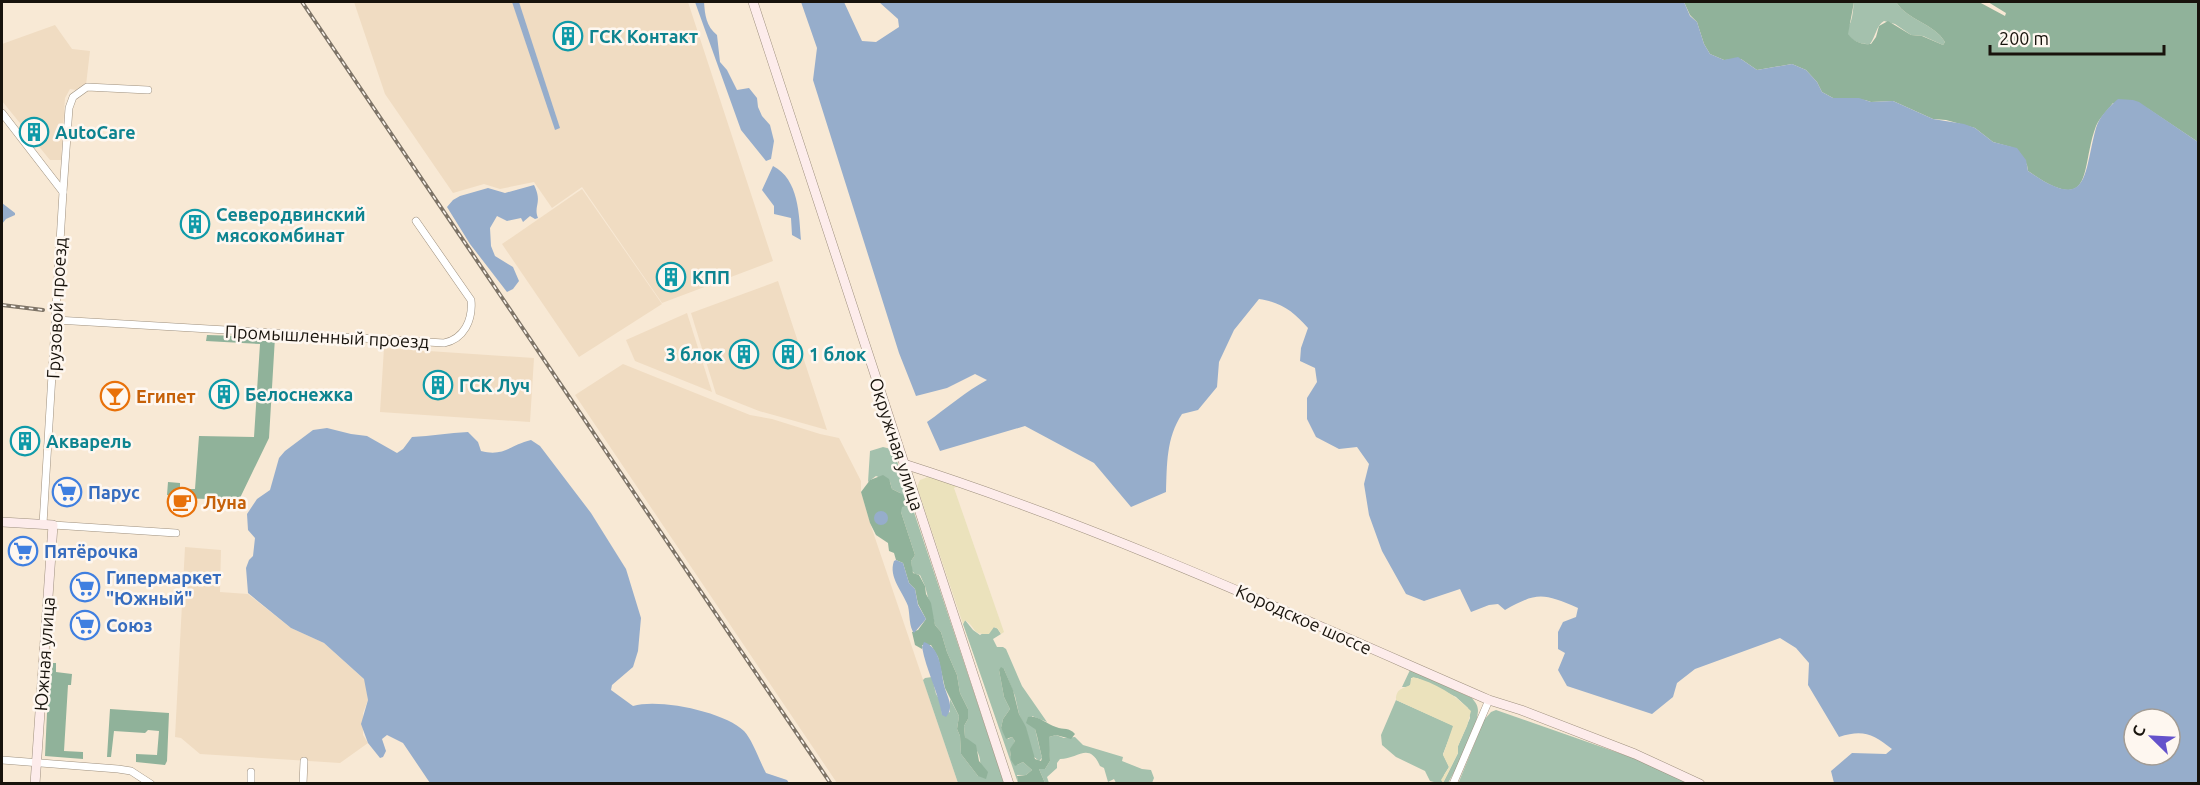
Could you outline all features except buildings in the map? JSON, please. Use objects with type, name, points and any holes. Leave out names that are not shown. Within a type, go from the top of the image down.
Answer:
[{"type":"main road","name":"Окружная улица","points":[[753,2],[1009,783]]},
{"type":"main road","name":"Кородское шоссе","points":[[904,464],[1063,518],[1228,586],[1489,700],[1635,754],[1700,783]]},
{"type":"main road","points":[[2,522],[48,525]]},
{"type":"main road","name":"Южная улица","points":[[35,783],[48,525]]},
{"type":"street","name":"Грузовой проезд","points":[[48,525],[56,320],[69,108],[73,97],[87,87],[148,90]]},
{"type":"street","points":[[2,113],[63,192]]},
{"type":"street","name":"Промышленный проезд","points":[[56,320],[444,343],[452,341],[458,338],[466,328],[473,313],[471,300],[416,220]]},
{"type":"street","points":[[48,525],[176,533]]},
{"type":"street","points":[[1453,783],[1489,700]]},
{"type":"street","points":[[2,760],[131,771],[151,783]]},
{"type":"street","points":[[303,783],[304,761]]},
{"type":"street","points":[[251,783],[252,772]]},
{"type":"shaded area","name":"ГСК Контакт","points":[[354,2],[688,2],[773,261],[662,303],[582,187],[552,208],[534,182],[500,189],[484,184],[453,193],[385,94]]},
{"type":"shaded area","points":[[55,25],[72,49],[90,51],[86,85],[76,90],[70,89],[65,98],[61,160],[50,160],[2,101],[2,44]]},
{"type":"shaded area","points":[[582,189],[662,304],[579,357],[502,244]]},
{"type":"shaded area","points":[[778,281],[827,430],[759,411],[716,394],[691,313]]},
{"type":"shaded area","points":[[687,313],[712,392],[635,361],[626,340]]},
{"type":"shaded area","points":[[384,348],[534,358],[530,422],[380,412]]},
{"type":"shaded area","points":[[623,364],[750,415],[839,438],[861,481],[861,492],[872,529],[958,783],[837,783],[575,395]]},
{"type":"shaded area","points":[[185,547],[221,550],[220,592],[248,594],[291,628],[324,643],[365,680],[368,700],[363,713],[363,735],[368,743],[340,763],[200,754],[181,738],[175,737]]},
{"type":"green space","points":[[1684,2],[1854,2],[1848,34],[1858,42],[1871,44],[1879,26],[1888,21],[1911,35],[1922,36],[1943,45],[1945,42],[1934,30],[1907,14],[1896,2],[1979,2],[2005,16],[2006,13],[1988,2],[2198,2],[2198,142],[2147,108],[2113,103],[2096,126],[2081,182],[2075,188],[2065,190],[2028,171],[2020,153],[2011,147],[1993,142],[1975,128],[1933,119],[1893,101],[1871,102],[1833,98],[1822,92],[1817,82],[1806,70],[1792,64],[1757,70],[1741,59],[1724,60],[1710,54],[1697,22],[1690,15]]},
{"type":"green space","points":[[1854,2],[1896,2],[1907,14],[1934,30],[1945,42],[1943,45],[1923,36],[1911,35],[1895,24],[1884,21],[1870,44],[1856,42],[1847,30],[1852,19]]},
{"type":"green space","points":[[207,335],[275,337],[269,438],[239,500],[177,498],[167,495],[168,482],[180,483],[180,489],[195,489],[199,436],[254,437],[260,344],[206,341]]},
{"type":"green space","points":[[883,447],[894,452],[1004,783],[958,783],[923,680],[925,678],[932,677],[936,694],[941,702],[942,715],[950,712],[950,699],[959,716],[957,729],[960,736],[961,754],[978,776],[979,754],[965,737],[964,726],[968,719],[968,709],[960,693],[957,675],[941,632],[935,625],[925,586],[920,575],[912,571],[911,561],[915,555],[901,512],[900,493],[892,489],[890,482],[876,476],[868,482],[870,451]]},
{"type":"green space","points":[[883,475],[889,479],[892,489],[904,495],[908,502],[908,505],[902,507],[901,512],[915,555],[911,561],[913,573],[919,575],[925,586],[935,625],[941,632],[957,675],[960,693],[968,709],[968,719],[964,726],[965,737],[976,745],[979,761],[988,772],[986,779],[978,776],[961,754],[960,736],[957,729],[959,716],[945,688],[938,657],[931,645],[922,645],[922,649],[915,645],[912,632],[918,630],[926,619],[918,604],[915,589],[909,583],[903,563],[896,560],[894,553],[889,551],[888,543],[876,535],[870,523],[861,492],[870,480]]},
{"type":"green space","points":[[965,620],[980,635],[993,627],[997,628],[1001,634],[993,639],[997,647],[1006,649],[1022,686],[1047,722],[1032,716],[1042,758],[1039,761],[1033,756],[1015,696],[1004,669],[999,670],[1004,697],[1010,709],[1003,719],[1001,728],[1008,739],[1012,737],[1015,741],[1010,753],[1014,761],[1017,765],[1023,762],[1032,770],[1026,775],[1017,775],[1018,783],[963,624]]},
{"type":"green space","points":[[53,663],[56,663],[56,672],[72,674],[71,685],[68,685],[64,751],[83,752],[83,759],[45,756],[48,691]]},
{"type":"green space","points":[[1001,667],[1013,690],[1035,759],[1041,761],[1042,758],[1035,729],[1026,723],[1028,717],[1039,718],[1056,727],[1071,730],[1075,734],[1071,739],[1056,735],[1049,737],[1050,761],[1045,769],[1039,769],[1045,783],[1018,783],[1017,776],[1026,775],[1032,770],[1023,762],[1015,766],[1011,760],[1010,749],[1015,741],[1012,737],[1006,739],[1001,728],[1003,719],[1010,709],[1004,697],[999,670]]},
{"type":"green space","points":[[1410,670],[1472,698],[1476,704],[1477,719],[1471,738],[1448,783],[1443,783],[1458,753],[1458,746],[1470,718],[1468,708],[1456,697],[1417,678],[1411,678],[1411,684],[1408,687],[1402,687]]},
{"type":"green space","points":[[1396,700],[1454,726],[1443,754],[1449,767],[1444,775],[1443,783],[1430,781],[1425,771],[1396,757],[1382,745],[1381,735]]},
{"type":"green space","points":[[110,709],[169,713],[165,765],[136,762],[136,754],[157,755],[159,731],[148,730],[145,733],[114,731],[111,757],[107,757]]},
{"type":"green space","points":[[1496,710],[1636,759],[1691,784],[1458,784],[1484,720]]},
{"type":"green space","points":[[1056,735],[1064,738],[1075,737],[1083,745],[1123,757],[1122,761],[1151,770],[1154,778],[1152,783],[1116,783],[1114,779],[1108,782],[1104,768],[1092,754],[1083,753],[1060,759],[1057,768],[1047,777],[1049,783],[1045,783],[1039,769],[1045,769],[1050,761],[1048,740],[1049,737]]},
{"type":"sand","points":[[928,477],[958,485],[954,488],[1004,632],[1001,634],[994,627],[989,634],[983,634],[977,632],[965,620],[963,624],[917,487],[920,480]]},
{"type":"sand","points":[[1413,677],[1445,690],[1471,711],[1458,746],[1458,753],[1443,783],[1441,780],[1449,767],[1443,755],[1453,726],[1396,700],[1399,691],[1410,685]]},
{"type":"water","points":[[512,2],[519,2],[560,128],[555,130]]},
{"type":"water","points":[[695,2],[704,2],[708,24],[717,35],[720,62],[727,70],[737,90],[749,88],[757,98],[758,107],[770,125],[774,141],[771,159],[766,161],[741,130]]},
{"type":"water","points":[[801,2],[844,2],[862,41],[876,42],[899,27],[898,19],[879,2],[1684,2],[1690,16],[1697,22],[1710,54],[1724,60],[1738,57],[1757,70],[1792,64],[1806,70],[1817,82],[1822,92],[1833,98],[1859,98],[1871,102],[1893,101],[1933,119],[1975,128],[1993,142],[2017,148],[2026,160],[2028,171],[2063,189],[2073,189],[2085,174],[2096,128],[2105,112],[2118,99],[2139,102],[2198,142],[2198,783],[1834,783],[1831,771],[1852,753],[1886,754],[1892,749],[1867,734],[1855,733],[1839,737],[1808,685],[1809,663],[1796,648],[1780,638],[1695,669],[1677,683],[1673,697],[1652,714],[1567,686],[1558,670],[1565,653],[1558,649],[1558,632],[1563,622],[1576,617],[1578,608],[1556,599],[1540,597],[1525,600],[1505,610],[1498,604],[1471,612],[1460,589],[1424,601],[1406,594],[1382,551],[1369,515],[1364,484],[1369,464],[1357,447],[1339,449],[1316,437],[1307,419],[1307,398],[1317,382],[1315,368],[1300,361],[1301,348],[1308,328],[1298,317],[1267,300],[1259,299],[1234,330],[1219,362],[1217,387],[1198,410],[1182,414],[1177,423],[1168,452],[1166,492],[1131,507],[1094,463],[1025,426],[940,451],[927,422],[987,380],[975,374],[947,388],[916,396],[899,353],[813,80],[817,48]]},
{"type":"water","points":[[773,166],[782,172],[793,189],[798,209],[801,240],[792,235],[791,218],[774,214],[774,206],[762,190]]},
{"type":"water","points":[[534,185],[538,196],[538,218],[530,216],[523,222],[521,218],[507,221],[497,216],[490,228],[491,246],[495,256],[513,267],[519,281],[513,289],[507,292],[470,244],[447,207],[460,196],[488,188],[505,193]]},
{"type":"water","points":[[2,203],[15,215],[6,219],[2,224]]},
{"type":"water","points":[[327,428],[367,436],[397,453],[412,437],[468,432],[478,442],[481,451],[496,453],[531,440],[540,446],[591,513],[626,569],[641,618],[638,651],[633,667],[612,685],[611,690],[633,706],[675,705],[707,713],[735,724],[747,735],[766,773],[787,780],[789,783],[430,783],[403,743],[387,735],[382,739],[386,751],[380,758],[368,743],[361,724],[368,700],[364,679],[324,643],[291,628],[248,593],[246,568],[253,556],[255,538],[248,530],[247,514],[257,499],[270,490],[279,458],[285,451],[313,430]]},
{"type":"water","points":[[881,511],[886,513],[888,518],[886,523],[881,525],[876,523],[874,518],[876,513]]},
{"type":"water","points":[[896,560],[903,563],[909,583],[915,589],[918,605],[926,619],[914,633],[910,624],[908,606],[893,573]]},
{"type":"water","points":[[924,642],[934,649],[939,660],[950,706],[946,717],[942,715],[926,664],[922,647]]},
{"type":"railway","points":[[302,2],[831,784]]},
{"type":"railway","points":[[2,305],[43,310]]},
{"type":"place","name":"ГСК Контакт","points":[[568,36]]},
{"type":"place","name":"AutoCare","points":[[34,132]]},
{"type":"place","name":"Северодвинский мясокомбинат","points":[[195,224]]},
{"type":"place","name":"КПП","points":[[671,277]]},
{"type":"place","name":"3 блок","points":[[744,354]]},
{"type":"place","name":"1 блок","points":[[788,354]]},
{"type":"place","name":"ГСК Луч","points":[[438,385]]},
{"type":"place","name":"Белоснежка","points":[[224,394]]},
{"type":"place","name":"Египет","points":[[115,396]]},
{"type":"place","name":"Акварель","points":[[25,441]]},
{"type":"place","name":"Парус","points":[[67,492]]},
{"type":"place","name":"Луна","points":[[182,502]]},
{"type":"place","name":"Пятёрочка","points":[[23,551]]},
{"type":"place","name":"Гипермаркет \"Южный\"","points":[[85,587]]},
{"type":"place","name":"Союз","points":[[85,625]]}]
